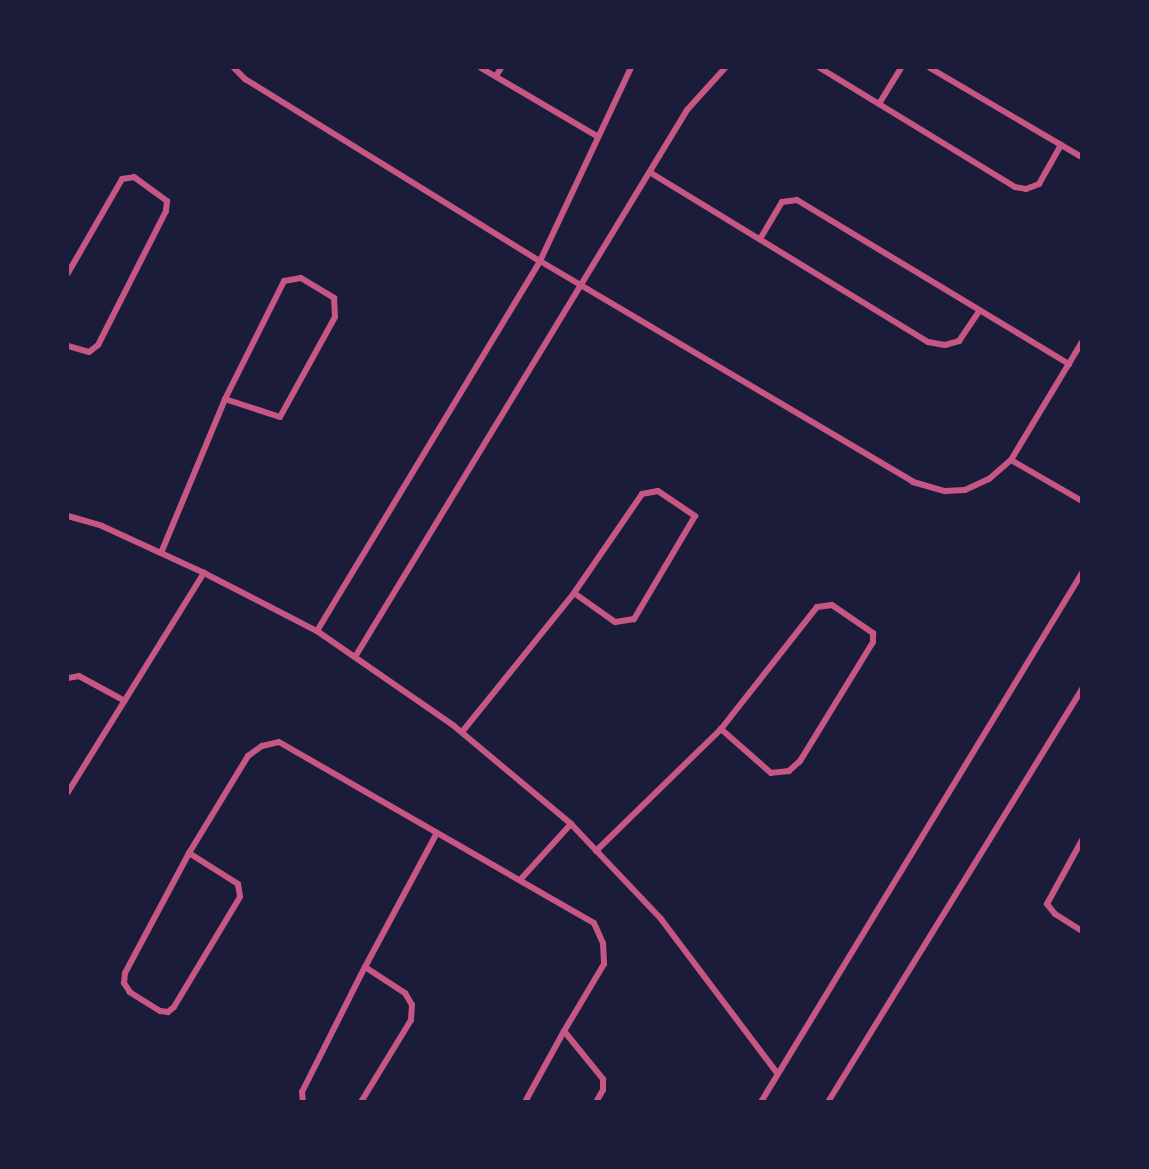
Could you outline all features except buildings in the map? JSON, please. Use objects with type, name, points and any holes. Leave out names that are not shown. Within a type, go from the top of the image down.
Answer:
[{"type":"street","points":[[234,68],[245,79],[540,261],[913,482],[945,491],[965,490],[989,478],[1011,460],[1082,342]]},
{"type":"street","points":[[481,68],[597,136]]},
{"type":"street","points":[[496,76],[501,68]]},
{"type":"street","points":[[317,631],[540,261],[631,68]]},
{"type":"street","points":[[356,657],[578,284],[651,173],[687,110],[724,68]]},
{"type":"street","points":[[820,68],[1015,187],[1026,189],[1039,184],[1061,145]]},
{"type":"street","points":[[879,104],[901,68]]},
{"type":"street","points":[[930,68],[1082,157]]},
{"type":"street","points":[[651,173],[928,342],[945,345],[959,341],[980,310]]},
{"type":"street","points":[[68,273],[122,179],[134,177],[167,201],[166,211],[98,345],[89,352],[68,346]]},
{"type":"street","points":[[760,239],[782,202],[797,200],[1069,364]]},
{"type":"street","points":[[161,554],[225,399],[284,281],[301,278],[334,298],[335,317],[280,417],[225,399]]},
{"type":"street","points":[[1011,460],[1082,501]]},
{"type":"street","points":[[462,732],[574,593],[642,494],[658,491],[695,516],[634,619],[615,622],[574,593]]},
{"type":"street","points":[[68,516],[102,526],[204,573],[317,631],[462,732],[571,824],[661,919],[777,1073]]},
{"type":"street","points":[[68,792],[204,573]]},
{"type":"street","points":[[761,1101],[1082,573]]},
{"type":"street","points":[[596,851],[721,729],[817,607],[832,605],[873,633],[873,642],[800,761],[789,771],[771,773],[721,729]]},
{"type":"street","points":[[68,678],[80,676],[125,701]]},
{"type":"street","points":[[828,1101],[1082,689]]},
{"type":"street","points":[[189,853],[238,884],[240,897],[174,1007],[168,1012],[160,1011],[130,992],[124,983],[125,973],[189,853],[248,756],[262,746],[279,742],[594,923],[603,943],[604,964],[525,1101]]},
{"type":"street","points":[[519,880],[571,824]]},
{"type":"street","points":[[303,1101],[302,1092],[365,967],[437,833]]},
{"type":"street","points":[[1082,840],[1047,904],[1055,915],[1082,931]]},
{"type":"street","points":[[362,1101],[411,1020],[412,1005],[405,993],[365,967]]},
{"type":"street","points":[[564,1031],[603,1079],[603,1090],[596,1101]]}]
